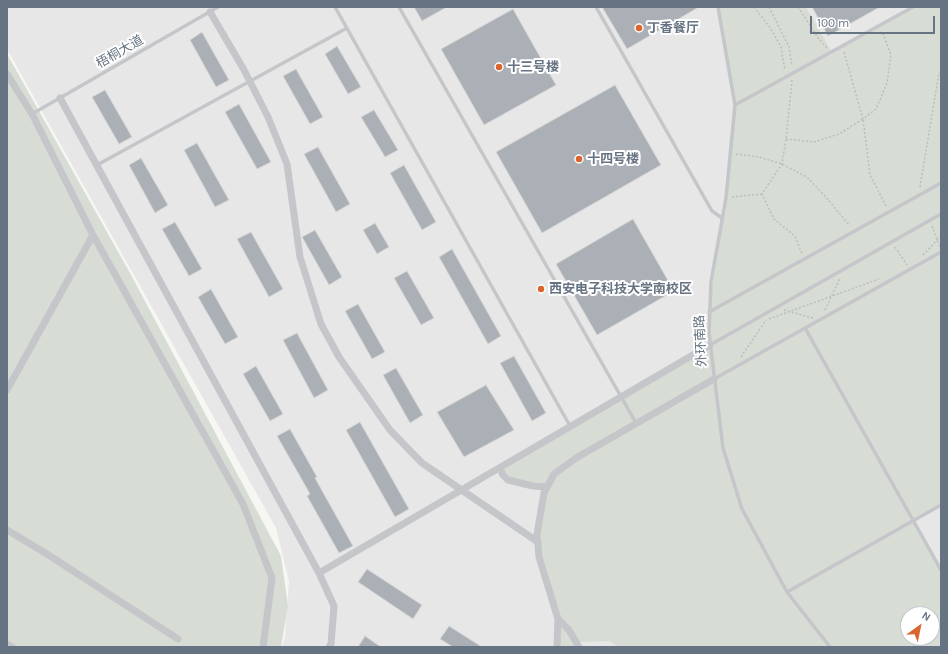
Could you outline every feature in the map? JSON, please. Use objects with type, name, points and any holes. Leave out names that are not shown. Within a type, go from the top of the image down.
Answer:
[{"type":"street","points":[[210,12],[268,117],[287,164],[300,257],[321,324],[339,357],[390,430],[422,463],[538,542]]},
{"type":"street","points":[[7,74],[32,114],[92,235],[244,504],[272,578],[262,647]]},
{"type":"street","points":[[60,98],[319,573],[334,606],[331,644],[329,647]]},
{"type":"street","points":[[7,390],[92,235]]},
{"type":"street","points":[[319,573],[710,345]]},
{"type":"street","points":[[557,647],[558,619],[539,557],[538,542],[540,513],[544,493],[554,474],[564,465],[714,379]]},
{"type":"street","points":[[500,468],[503,475],[508,480],[546,488]]},
{"type":"street","points":[[7,530],[47,554],[178,639]]},
{"type":"street","points":[[558,619],[569,630],[580,647]]},
{"type":"street","points":[[7,644],[12,647]]},
{"type":"lane","name":"梧桐大道","points":[[32,114],[218,7]]},
{"type":"lane","points":[[335,7],[570,426]]},
{"type":"lane","points":[[399,7],[636,424]]},
{"type":"lane","points":[[596,7],[712,211],[722,218]]},
{"type":"lane","name":"外环南路","points":[[718,7],[735,106],[726,198],[710,282],[708,333],[723,448],[742,509],[787,592],[830,647]]},
{"type":"lane","points":[[735,106],[913,7]]},
{"type":"lane","points":[[97,165],[347,28]]},
{"type":"lane","points":[[709,312],[941,183]]},
{"type":"lane","points":[[710,345],[941,214]]},
{"type":"lane","points":[[714,379],[941,251]]},
{"type":"lane","points":[[806,328],[941,570]]},
{"type":"lane","points":[[787,592],[941,506]]},
{"type":"path","points":[[754,7],[771,29],[781,47],[787,77]]},
{"type":"path","points":[[726,198],[762,194],[782,164],[793,74],[789,47],[769,7]]},
{"type":"path","points":[[798,7],[819,39],[832,52]]},
{"type":"path","points":[[786,139],[814,142],[839,134],[864,119],[876,109],[887,83],[890,55],[879,26]]},
{"type":"path","points":[[842,46],[864,119],[870,176],[889,212]]},
{"type":"path","points":[[919,195],[939,73],[941,72]]},
{"type":"path","points":[[730,153],[759,157],[782,164],[807,177],[854,231]]},
{"type":"path","points":[[762,194],[774,219],[795,236],[804,259]]},
{"type":"path","points":[[930,221],[941,251]]},
{"type":"path","points":[[920,257],[941,236]]},
{"type":"path","points":[[892,242],[909,269]]},
{"type":"path","points":[[734,368],[775,308],[820,319],[845,269]]},
{"type":"path","points":[[760,322],[881,279]]},
{"type":"shaded area","name":"西安电子科技大学南校区","points":[[7,7],[941,7],[941,647],[282,647],[285,637],[289,581],[276,528],[7,49]]},
{"type":"shaded area","points":[[718,7],[806,7],[832,52],[913,7],[941,7],[941,505],[914,521],[941,570],[941,647],[618,647],[610,641],[577,642],[579,647],[555,647],[558,619],[539,557],[537,534],[546,488],[516,482],[500,468],[710,345],[709,312],[735,105]]},
{"type":"shaded area","points":[[7,54],[130,273],[281,556],[288,606],[281,647],[7,647]]},
{"type":"building","points":[[414,7],[447,7],[422,21]]},
{"type":"building","name":"丁香餐厅","points":[[602,7],[699,7],[627,49]]},
{"type":"building","points":[[812,7],[880,7],[828,36]]},
{"type":"building","name":"十三号楼","points":[[513,9],[556,85],[484,125],[441,49]]},
{"type":"building","points":[[202,32],[229,80],[216,87],[190,40]]},
{"type":"building","points":[[337,46],[361,87],[348,94],[325,54]]},
{"type":"building","points":[[296,69],[323,117],[310,124],[283,76]]},
{"type":"building","name":"十四号楼","points":[[615,85],[661,165],[542,233],[496,152]]},
{"type":"building","points":[[105,90],[132,137],[119,144],[92,97]]},
{"type":"building","points":[[239,104],[271,162],[257,169],[225,112]]},
{"type":"building","points":[[374,110],[398,150],[385,157],[361,117]]},
{"type":"building","points":[[197,143],[229,200],[215,207],[184,150]]},
{"type":"building","points":[[318,147],[350,204],[336,212],[304,154]]},
{"type":"building","points":[[141,158],[168,205],[155,213],[129,165]]},
{"type":"building","points":[[404,165],[436,222],[422,230],[390,173]]},
{"type":"building","points":[[633,219],[674,291],[597,335],[556,264]]},
{"type":"building","points":[[175,222],[202,269],[189,276],[162,229]]},
{"type":"building","points":[[375,223],[389,247],[377,254],[363,230]]},
{"type":"building","points":[[315,230],[342,277],[329,285],[302,237]]},
{"type":"building","points":[[251,232],[283,289],[269,297],[237,239]]},
{"type":"building","points":[[452,249],[501,336],[488,344],[439,257]]},
{"type":"building","points":[[407,271],[434,318],[421,325],[394,278]]},
{"type":"building","points":[[211,289],[238,337],[225,344],[198,297]]},
{"type":"building","points":[[358,304],[385,352],[372,359],[345,311]]},
{"type":"building","points":[[297,333],[328,390],[314,398],[283,340]]},
{"type":"building","points":[[514,356],[546,413],[532,421],[500,363]]},
{"type":"building","points":[[256,366],[283,414],[270,421],[243,374]]},
{"type":"building","points":[[396,368],[423,415],[410,423],[383,375]]},
{"type":"building","points":[[486,385],[514,430],[464,457],[437,412]]},
{"type":"building","points":[[360,422],[409,509],[395,517],[346,430]]},
{"type":"building","points":[[290,429],[317,477],[315,478],[353,546],[339,553],[307,496],[310,494],[277,436]]},
{"type":"building","points":[[367,569],[422,605],[413,619],[358,582]]},
{"type":"building","points":[[449,626],[482,647],[453,647],[440,639]]},
{"type":"building","points":[[365,636],[381,647],[358,647]]},
{"type":"place","name":"丁香餐厅","points":[[639,28]]},
{"type":"place","name":"十三号楼","points":[[499,67]]},
{"type":"place","name":"十四号楼","points":[[579,159]]},
{"type":"place","name":"西安电子科技大学南校区","points":[[541,289]]}]
